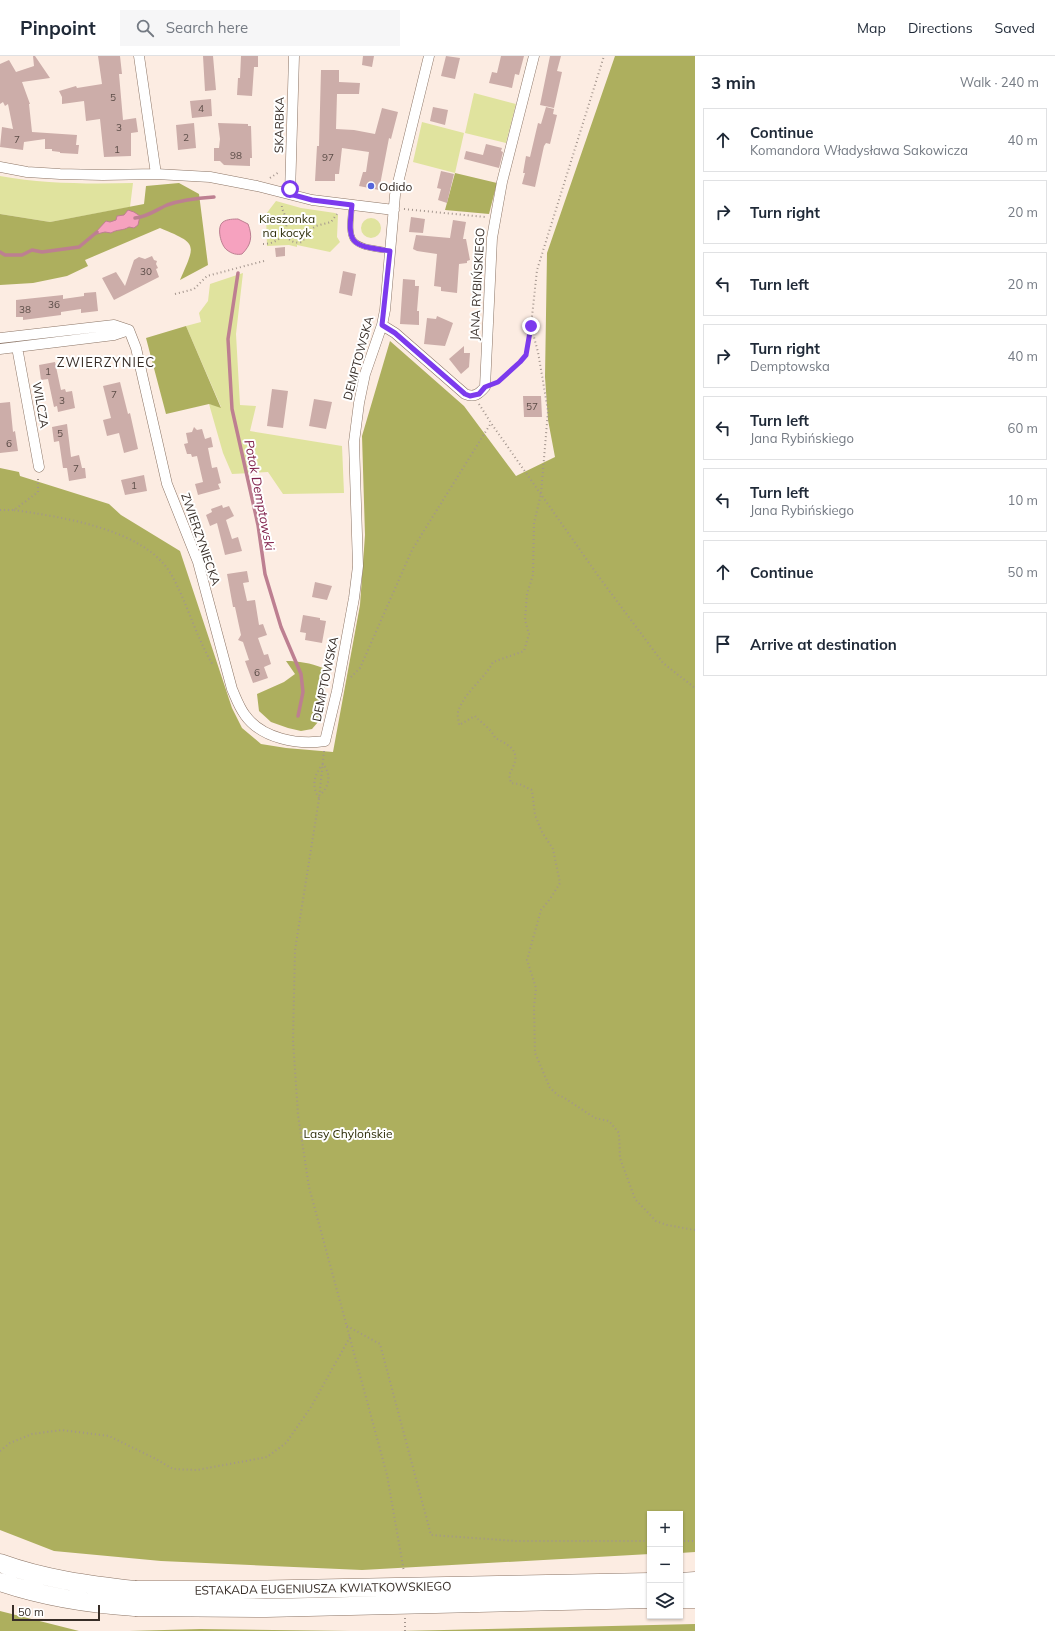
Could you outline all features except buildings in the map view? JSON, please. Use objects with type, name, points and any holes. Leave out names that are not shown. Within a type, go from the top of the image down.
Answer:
[{"type":"highway","name":"ESTAKADA EUGENIUSZA KWIATKOWSKIEGO","points":[[0,1563],[43,1577],[83,1584],[135,1598],[266,1608],[647,1599]]},
{"type":"highway","points":[[683,1582],[695,1581]]},
{"type":"highway","name":"ESTAKADA EUGENIUSZA KWIATKOWSKIEGO","points":[[0,1582],[29,1592],[68,1600],[105,1605],[135,1598],[242,1590],[647,1582]]},
{"type":"highway","points":[[683,1599],[695,1599]]},
{"type":"street","points":[[139,56],[156,174]]},
{"type":"street","name":"SKARBKA","points":[[286,197],[294,56]]},
{"type":"street","name":"DEMPTOWSKA","points":[[325,741],[337,691],[354,598],[358,566],[354,442],[359,403],[365,374],[382,325],[390,251],[397,209],[395,195],[429,56]]},
{"type":"street","name":"JANA RYBIŃSKIEGO","points":[[485,387],[492,231],[502,182],[534,56]]},
{"type":"street","points":[[0,167],[27,172],[60,174],[156,174],[210,177],[257,186],[286,197],[397,209]]},
{"type":"street","points":[[382,325],[395,333],[465,394],[474,396],[479,394],[485,387]]},
{"type":"street","points":[[0,338],[114,326],[129,330]]},
{"type":"street","points":[[0,349],[114,335],[129,330]]},
{"type":"street","name":"ZWIERZYNIECKA","points":[[129,330],[136,348],[167,484],[198,562],[232,689],[238,704],[246,716],[268,734],[279,738],[310,743],[325,741]]},
{"type":"street","name":"WILCZA","points":[[17,347],[39,467]]},
{"type":"lane","points":[[352,205],[350,233],[353,239],[365,248],[390,251]]},
{"type":"path","points":[[485,387],[498,382],[526,355],[531,326],[537,270],[604,56]]},
{"type":"path","points":[[263,244],[274,242],[284,233],[286,225],[281,207],[286,197]]},
{"type":"path","points":[[397,209],[488,217]]},
{"type":"path","points":[[284,233],[290,240],[294,242],[302,242],[310,230],[316,226],[331,222],[338,213]]},
{"type":"path","points":[[175,294],[194,289],[207,276],[264,261]]},
{"type":"path","points":[[531,326],[538,352],[548,411],[541,494],[534,523],[533,575],[526,594],[525,620],[529,634],[524,651],[493,662],[489,670],[469,692],[458,713],[459,725],[475,716],[493,732],[495,738],[508,744],[516,757],[515,764],[509,775],[511,782],[520,784],[532,790],[535,815],[542,832],[553,849],[560,884],[541,910],[527,960],[536,988],[534,1006],[535,1053],[541,1070],[550,1088],[559,1096],[563,1097],[595,1118],[609,1121],[619,1133],[620,1158],[635,1199],[656,1221],[667,1225],[695,1230]]},
{"type":"path","points":[[474,396],[491,424],[599,577],[663,663],[695,688]]},
{"type":"path","points":[[337,691],[360,668],[412,550],[491,424]]},
{"type":"path","points":[[14,510],[38,492],[39,467]]},
{"type":"path","points":[[0,510],[14,510],[64,518],[100,528],[130,539],[157,556],[171,573],[202,647],[216,669]]},
{"type":"path","points":[[324,758],[320,795],[295,950],[293,1040],[298,1115],[309,1187],[388,1475],[404,1565],[404,1579]]},
{"type":"path","points":[[320,795],[325,790],[328,780],[327,769],[323,764]]},
{"type":"path","points":[[319,800],[314,791],[314,785],[316,775],[323,764]]},
{"type":"path","points":[[347,1326],[380,1344],[431,1535],[516,1541],[647,1541]]},
{"type":"path","points":[[0,1451],[10,1443],[32,1434],[62,1430],[109,1436],[173,1469],[197,1470],[267,1457],[286,1443],[307,1413],[350,1337]]},
{"type":"path","points":[[683,1541],[695,1541]]},
{"type":"path","points":[[405,1614],[405,1631]]},
{"type":"green space","name":"Lasy Chylońskie","points":[[615,56],[695,56],[695,1552],[683,1553],[683,1511],[647,1511],[647,1554],[362,1570],[161,1561],[54,1551],[0,1530],[0,468],[19,472],[20,476],[109,504],[121,515],[180,551],[232,708],[242,728],[261,744],[286,748],[333,752],[360,605],[365,535],[362,436],[390,341],[464,406],[516,476],[555,457],[548,420],[545,377],[547,253]]},
{"type":"green space","points":[[474,93],[516,104],[506,143],[465,133]]},
{"type":"green space","points":[[422,122],[464,133],[455,173],[413,162]]},
{"type":"green space","points":[[455,173],[497,183],[489,214],[445,210]]},
{"type":"green space","points":[[0,176],[33,181],[66,183],[133,183],[130,207],[50,222],[0,214]]},
{"type":"green space","points":[[179,183],[199,194],[208,265],[180,280],[189,259],[191,252],[190,246],[181,238],[160,228],[85,260],[88,266],[67,276],[33,283],[0,285],[0,214],[50,222],[144,204],[146,186]]},
{"type":"green space","name":"Kieszonka na kocyk","points":[[276,201],[301,208],[335,213],[338,215],[337,237],[340,242],[330,252],[297,245],[297,247],[289,245],[267,246],[266,214]]},
{"type":"green space","points":[[371,218],[378,221],[381,228],[378,235],[371,238],[364,235],[361,228],[364,221]]},
{"type":"green space","points":[[243,273],[236,334],[240,405],[256,406],[250,431],[342,446],[344,493],[283,494],[268,472],[232,474],[223,453],[209,404],[221,407],[186,326],[201,322],[199,313],[208,301],[210,284]]},
{"type":"green space","points":[[186,326],[221,408],[209,404],[166,414],[146,338]]},
{"type":"green space","points":[[286,661],[295,661],[323,668],[325,686],[318,722],[312,729],[301,731],[288,728],[271,722],[259,711],[257,694],[284,682],[295,674]]},
{"type":"green space","points":[[0,1611],[79,1631],[0,1631]]},
{"type":"green space","points":[[695,1624],[695,1631],[400,1631]]},
{"type":"green space","points":[[200,1629],[351,1631],[129,1631]]},
{"type":"shaded area","points":[[128,210],[140,216],[138,225],[134,228],[129,227],[111,233],[105,232],[93,235],[106,221],[110,222],[116,220],[117,216],[124,215]]},
{"type":"shaded area","points":[[238,219],[248,224],[251,237],[249,244],[242,254],[234,254],[227,250],[223,245],[220,236],[220,228],[223,222]]},
{"type":"waterway","points":[[135,218],[147,215],[172,203],[214,197]]},
{"type":"waterway","points":[[0,252],[5,255],[22,255],[32,250],[42,252],[79,247],[97,232]]},
{"type":"waterway","name":"Potok Demptowski","points":[[238,273],[228,339],[232,409],[258,525],[265,574],[281,627],[301,674],[303,692],[298,716]]},
{"type":"place","name":"Odido","points":[[371,186]]},
{"type":"district","name":"ZWIERZYNIEC","points":[[106,362]]},
{"type":"route","points":[[290,189],[290,194],[312,200],[352,205],[350,233],[353,239],[365,248],[390,251],[385,310],[382,325],[395,333],[465,394],[470,396],[479,394],[485,387],[498,382],[520,362],[526,355],[531,326]]}]
